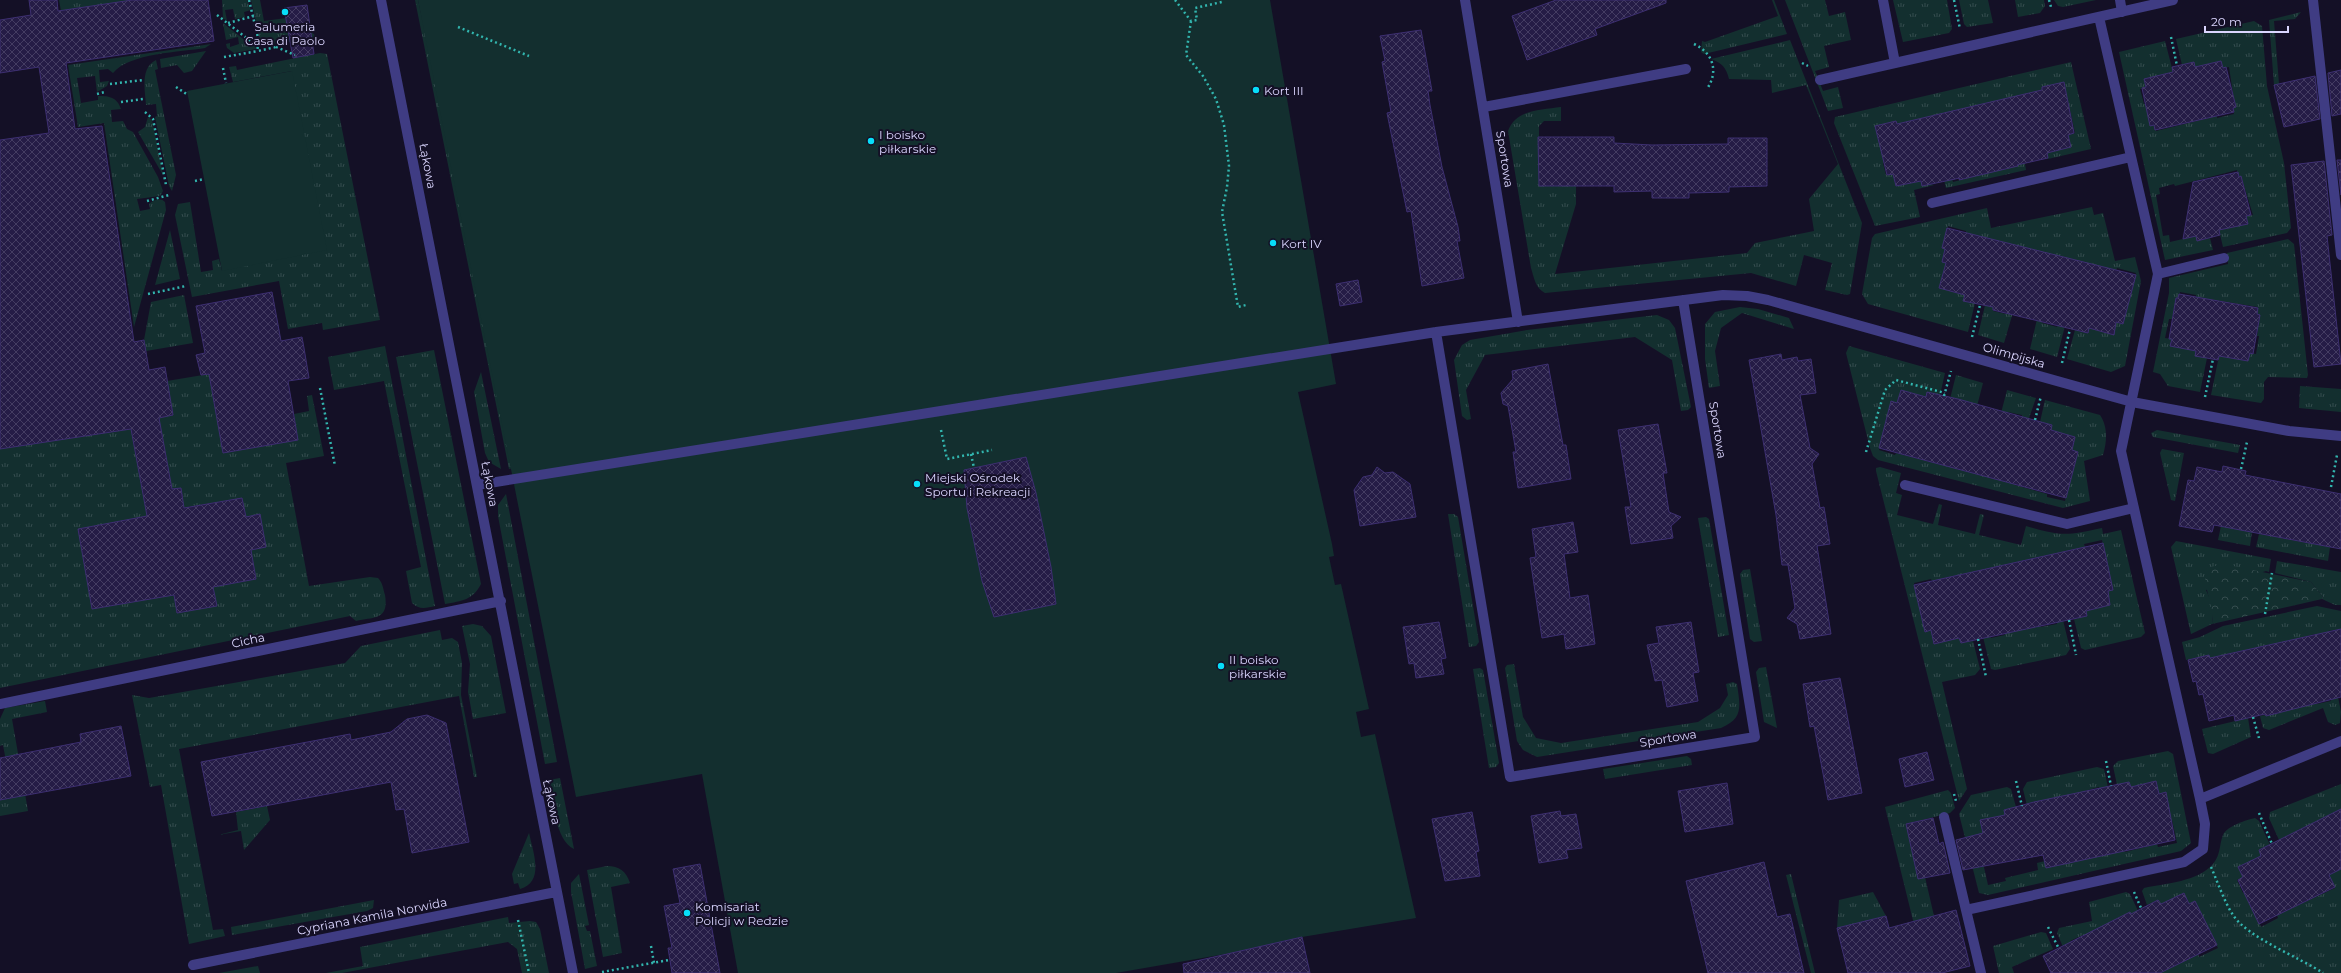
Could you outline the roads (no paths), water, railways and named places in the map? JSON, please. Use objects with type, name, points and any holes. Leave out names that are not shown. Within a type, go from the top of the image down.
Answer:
[{"type":"street","name":"Łąkowa","points":[[381,0],[501,601],[556,892],[573,973]]},
{"type":"street","name":"Sportowa","points":[[1465,0],[1484,107],[1518,322]]},
{"type":"street","points":[[1883,0],[1895,63]]},
{"type":"street","points":[[2120,0],[2122,12]]},
{"type":"street","points":[[1820,80],[2173,0]]},
{"type":"street","points":[[2313,0],[2341,255]]},
{"type":"street","points":[[1966,910],[2184,862],[2203,849],[2205,824],[2200,798],[2120,451],[2132,402],[2158,274],[2099,17]]},
{"type":"street","points":[[1484,107],[1686,69]]},
{"type":"street","points":[[1932,202],[2131,157]]},
{"type":"street","points":[[2158,274],[2224,258]]},
{"type":"street","name":"Olimpijska","points":[[1683,300],[1722,295],[1747,296],[1768,300],[2132,402],[2289,431],[2341,436]]},
{"type":"street","points":[[477,485],[1436,332],[1683,300]]},
{"type":"street","name":"Sportowa","points":[[1436,332],[1510,778],[1755,737],[1683,300]]},
{"type":"street","points":[[1905,485],[2067,524],[2134,508]]},
{"type":"street","name":"Cicha","points":[[0,704],[501,601]]},
{"type":"street","points":[[2200,798],[2341,741]]},
{"type":"street","points":[[1944,817],[1981,973]]},
{"type":"street","name":"Cypriana Kamila Norwida","points":[[192,965],[556,892]]},
{"type":"place","name":"Salumeria Casa di Paolo","points":[[285,12]]},
{"type":"place","name":"Kort III","points":[[1256,90]]},
{"type":"place","name":"I boisko piłkarskie","points":[[871,141]]},
{"type":"place","name":"Kort IV","points":[[1273,243]]},
{"type":"place","name":"Miejski Ośrodek Sportu i Rekreacji","points":[[917,484]]},
{"type":"place","name":"II boisko piłkarskie","points":[[1221,666]]},
{"type":"place","name":"Komisariat Policji w Redzie","points":[[687,913]]}]
